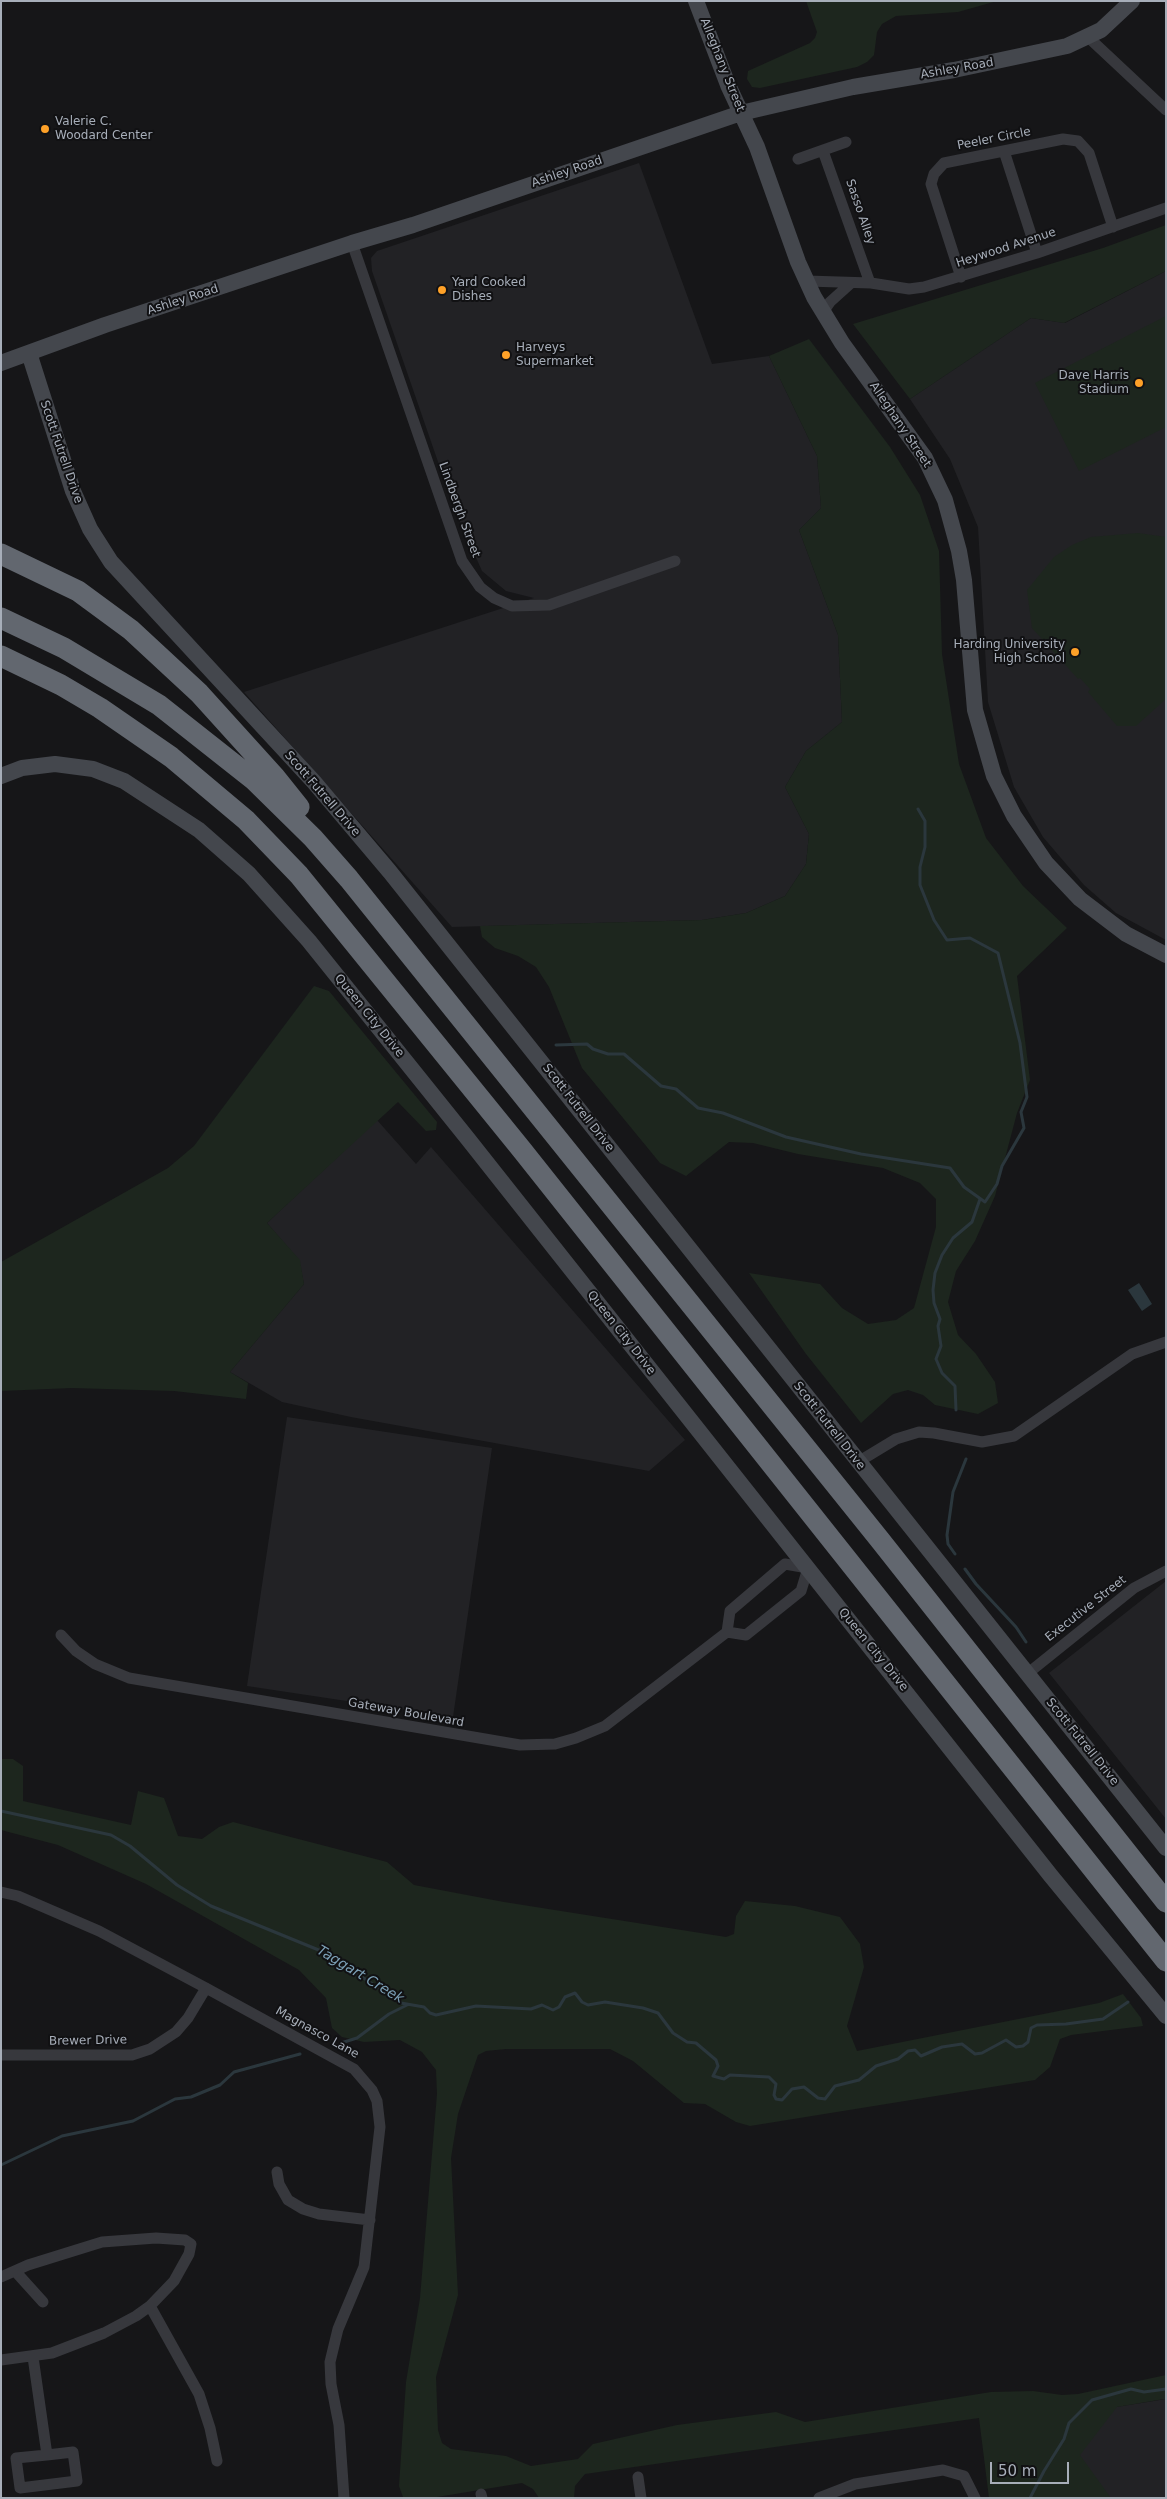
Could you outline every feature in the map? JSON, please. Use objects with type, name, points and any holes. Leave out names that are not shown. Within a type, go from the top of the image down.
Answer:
[{"type":"highway","points":[[1,554],[78,591],[131,630],[199,693],[275,777],[349,879],[880,1540],[1166,1902]]},
{"type":"highway","points":[[1,618],[96,666],[174,716],[274,799],[349,879]]},
{"type":"highway","points":[[1,656],[61,685],[133,729],[206,784],[276,849],[305,882],[1166,1960]]},
{"type":"highway","points":[[1,665],[61,685]]},
{"type":"street","name":"Alleghany Street","points":[[696,1],[741,113],[757,147],[807,280],[823,312],[842,343],[925,458],[945,500],[954,527],[962,570],[974,710],[994,776],[1014,816],[1046,863],[1080,899],[1126,934],[1166,955]]},
{"type":"street","name":"Ashley Road","points":[[1,362],[352,243],[413,225],[741,113],[853,87],[1032,55],[1067,46],[1088,37],[1110,23],[1132,1]]},
{"type":"street","points":[[1088,37],[1166,110]]},
{"type":"street","name":"Peeler Circle","points":[[961,277],[932,192],[931,180],[944,163],[1071,139],[1082,144],[1089,153],[1113,226]]},
{"type":"street","points":[[798,159],[846,142]]},
{"type":"street","name":"Sasso Alley","points":[[823,150],[870,283]]},
{"type":"street","points":[[1004,151],[1037,253]]},
{"type":"street","name":"Heywood Avenue","points":[[807,280],[850,284],[870,283],[909,289],[961,277],[1166,208]]},
{"type":"street","name":"Lindbergh Street","points":[[352,243],[462,561],[480,587],[494,598],[512,606],[549,605],[675,561]]},
{"type":"street","points":[[823,312],[830,302],[850,284]]},
{"type":"street","name":"Scott Futrell Drive","points":[[29,353],[73,491],[90,529],[111,562],[314,782],[390,872],[1166,1848]]},
{"type":"street","name":"Queen City Drive","points":[[1,776],[22,768],[55,764],[93,769],[124,781],[199,830],[249,874],[316,950],[1166,2016]]},
{"type":"street","points":[[858,1462],[896,1439],[919,1432],[982,1442],[1014,1436],[1132,1354],[1166,1342]]},
{"type":"street","points":[[785,1564],[808,1568],[801,1591],[746,1635],[727,1632],[730,1611],[785,1564]]},
{"type":"street","name":"Executive Street","points":[[1027,1674],[1134,1588],[1166,1571]]},
{"type":"street","name":"Gateway Boulevard","points":[[61,1635],[76,1651],[95,1664],[129,1678],[520,1745],[555,1744],[605,1726],[727,1632]]},
{"type":"street","name":"Magnasco Lane","points":[[1,1892],[18,1896],[99,1931],[206,1988],[354,2069],[372,2090],[377,2101],[380,2127],[364,2268],[338,2328],[330,2362],[331,2384],[339,2425],[344,2498]]},
{"type":"street","name":"Brewer Drive","points":[[1,2055],[132,2056],[150,2049],[176,2032],[188,2018],[206,1988]]},
{"type":"street","points":[[277,2172],[279,2184],[288,2200],[302,2209],[319,2214],[370,2220]]},
{"type":"street","points":[[1,2278],[70,2250],[102,2242],[156,2238],[185,2240],[190,2244],[189,2254],[174,2281],[150,2306],[136,2316],[96,2337],[52,2353],[1,2360]]},
{"type":"street","points":[[15,2271],[43,2302]]},
{"type":"street","points":[[150,2306],[199,2394],[210,2428],[217,2460]]},
{"type":"street","points":[[33,2357],[47,2455]]},
{"type":"street","points":[[73,2452],[77,2480],[20,2488],[16,2458],[47,2455],[73,2452]]},
{"type":"street","points":[[819,2498],[851,2484],[943,2470],[964,2476],[975,2498]]},
{"type":"street","points":[[638,2477],[641,2498]]},
{"type":"shaded area","points":[[806,1],[997,1],[958,12],[896,16],[882,24],[877,32],[874,55],[867,62],[857,67],[760,88],[752,87],[747,79],[748,71],[810,43],[815,38],[817,32]]},
{"type":"shaded area","points":[[639,163],[712,364],[769,356],[817,456],[821,508],[799,530],[838,635],[842,722],[806,751],[785,787],[809,834],[806,864],[785,896],[746,913],[702,920],[452,927],[244,692],[534,598],[506,591],[482,571],[454,508],[372,271],[371,258],[377,251]]},
{"type":"shaded area","points":[[1166,225],[1166,271],[1064,323],[1031,318],[910,399],[853,324],[1103,248]]},
{"type":"shaded area","name":"Harding University High School","points":[[1166,271],[1166,940],[1116,913],[1084,885],[1043,837],[1014,787],[988,702],[978,527],[950,459],[910,399],[1031,318],[1065,323]]},
{"type":"shaded area","points":[[1166,316],[1166,427],[1079,471],[1035,383]]},
{"type":"shaded area","points":[[809,339],[890,447],[920,495],[939,551],[942,654],[959,764],[986,838],[1023,886],[1067,928],[1017,976],[1030,1080],[1017,1113],[995,1196],[975,1241],[956,1271],[948,1302],[958,1335],[976,1354],[995,1382],[998,1403],[978,1414],[935,1405],[923,1395],[908,1390],[893,1394],[861,1423],[806,1354],[749,1273],[820,1284],[842,1308],[868,1324],[896,1320],[914,1308],[936,1227],[936,1199],[920,1183],[883,1168],[798,1154],[753,1143],[729,1142],[686,1176],[660,1163],[582,1068],[549,987],[536,967],[518,956],[495,948],[482,937],[480,926],[702,920],[746,913],[785,896],[806,864],[809,834],[785,787],[806,751],[842,722],[838,635],[799,530],[821,508],[817,456],[769,356]]},
{"type":"shaded area","points":[[1138,533],[1166,537],[1166,699],[1136,726],[1117,726],[1088,692],[1090,689],[1080,678],[1078,679],[1032,628],[1027,590],[1054,557],[1072,545],[1091,537]]},
{"type":"shaded area","points":[[314,986],[329,991],[437,1122],[436,1130],[426,1131],[398,1102],[267,1223],[300,1260],[304,1284],[230,1372],[248,1383],[246,1399],[174,1391],[72,1388],[1,1391],[1,1262],[168,1168],[194,1146]]},
{"type":"shaded area","points":[[377,1120],[416,1164],[431,1147],[685,1440],[649,1471],[351,1417],[282,1402],[230,1372],[304,1284],[299,1260],[267,1223]]},
{"type":"shaded area","points":[[1139,1283],[1152,1304],[1142,1311],[1128,1290]]},
{"type":"shaded area","points":[[287,1417],[492,1448],[453,1717],[247,1686]]},
{"type":"shaded area","points":[[1166,1581],[1166,1819],[1049,1673]]},
{"type":"shaded area","points":[[1,1759],[13,1759],[23,1766],[23,1801],[131,1825],[138,1791],[164,1798],[178,1836],[202,1839],[219,1827],[233,1822],[387,1862],[414,1885],[504,1902],[726,1937],[734,1934],[736,1916],[745,1901],[795,1906],[840,1917],[860,1944],[864,1967],[847,2026],[857,2051],[1099,2003],[1123,1994],[1141,2018],[1143,2026],[1071,2035],[1060,2039],[1050,2067],[1035,2080],[750,2126],[736,2122],[705,2104],[684,2103],[633,2061],[610,2049],[506,2049],[486,2051],[478,2055],[458,2114],[451,2158],[458,2295],[436,2377],[438,2430],[442,2443],[451,2449],[506,2456],[531,2466],[578,2459],[593,2444],[677,2425],[776,2412],[805,2422],[991,2392],[1033,2391],[1062,2395],[1078,2394],[1166,2375],[1166,2401],[1164,2399],[1117,2407],[1080,2455],[1111,2498],[989,2498],[979,2418],[585,2474],[575,2486],[574,2498],[539,2498],[533,2489],[522,2483],[431,2498],[403,2497],[399,2486],[406,2382],[420,2298],[437,2094],[436,2070],[422,2052],[400,2040],[364,2042],[342,2037],[332,2028],[326,1998],[299,1970],[146,1884],[58,1845],[1,1830]]},
{"type":"shaded area","points":[[1166,2399],[1166,2498],[1104,2498],[1073,2454],[1116,2407]]},
{"type":"waterway","points":[[556,1045],[587,1044],[593,1049],[608,1054],[624,1054],[661,1086],[676,1089],[698,1108],[723,1113],[786,1137],[861,1154],[950,1168],[964,1187],[985,1202],[997,1184],[1002,1166],[1024,1128],[1021,1112],[1027,1097],[1020,1043],[998,953],[970,938],[947,940],[934,920],[920,885],[920,867],[925,847],[925,821],[918,809]]},
{"type":"waterway","points":[[956,1410],[955,1386],[942,1373],[936,1359],[941,1346],[938,1326],[940,1319],[934,1303],[933,1290],[935,1273],[942,1255],[953,1238],[972,1222],[980,1199]]},
{"type":"waterway","points":[[955,1554],[948,1544],[947,1535],[953,1492],[966,1459]]},
{"type":"waterway","points":[[965,1569],[976,1584],[1016,1627],[1026,1642]]},
{"type":"waterway","name":"Taggart Creek","points":[[1,1811],[111,1835],[130,1846],[177,1885],[211,1906],[326,1953],[401,2003],[424,2007],[430,2013],[436,2015],[476,2006],[531,2009],[542,2005],[553,2010],[559,2007],[565,1997],[575,1993],[582,2002],[588,2005],[605,2002],[643,2008],[658,2013],[673,2033],[687,2042],[696,2043],[716,2060],[718,2066],[713,2076],[724,2079],[730,2075],[769,2077],[776,2084],[774,2095],[776,2099],[782,2100],[792,2089],[804,2087],[818,2098],[825,2099],[835,2086],[859,2080],[876,2066],[898,2059],[908,2051],[915,2050],[921,2056],[942,2047],[962,2044],[975,2054],[982,2053],[1006,2040],[1016,2047],[1023,2046],[1028,2042],[1031,2028],[1037,2025],[1066,2024],[1103,2019],[1128,2002]]},
{"type":"waterway","points":[[341,2043],[357,2038],[389,2014],[407,2005]]},
{"type":"waterway","points":[[1,2165],[62,2136],[133,2121],[175,2099],[191,2097],[220,2085],[234,2072],[300,2054]]},
{"type":"waterway","points":[[1030,2498],[1064,2439],[1069,2423],[1092,2400],[1131,2389],[1144,2392],[1166,2389]]},
{"type":"place","name":"Valerie C. Woodard Center","points":[[45,129]]},
{"type":"place","name":"Yard Cooked Dishes","points":[[442,290]]},
{"type":"place","name":"Harveys Supermarket","points":[[506,355]]},
{"type":"place","name":"Dave Harris Stadium","points":[[1139,383]]},
{"type":"place","name":"Harding University High School","points":[[1075,652]]}]
